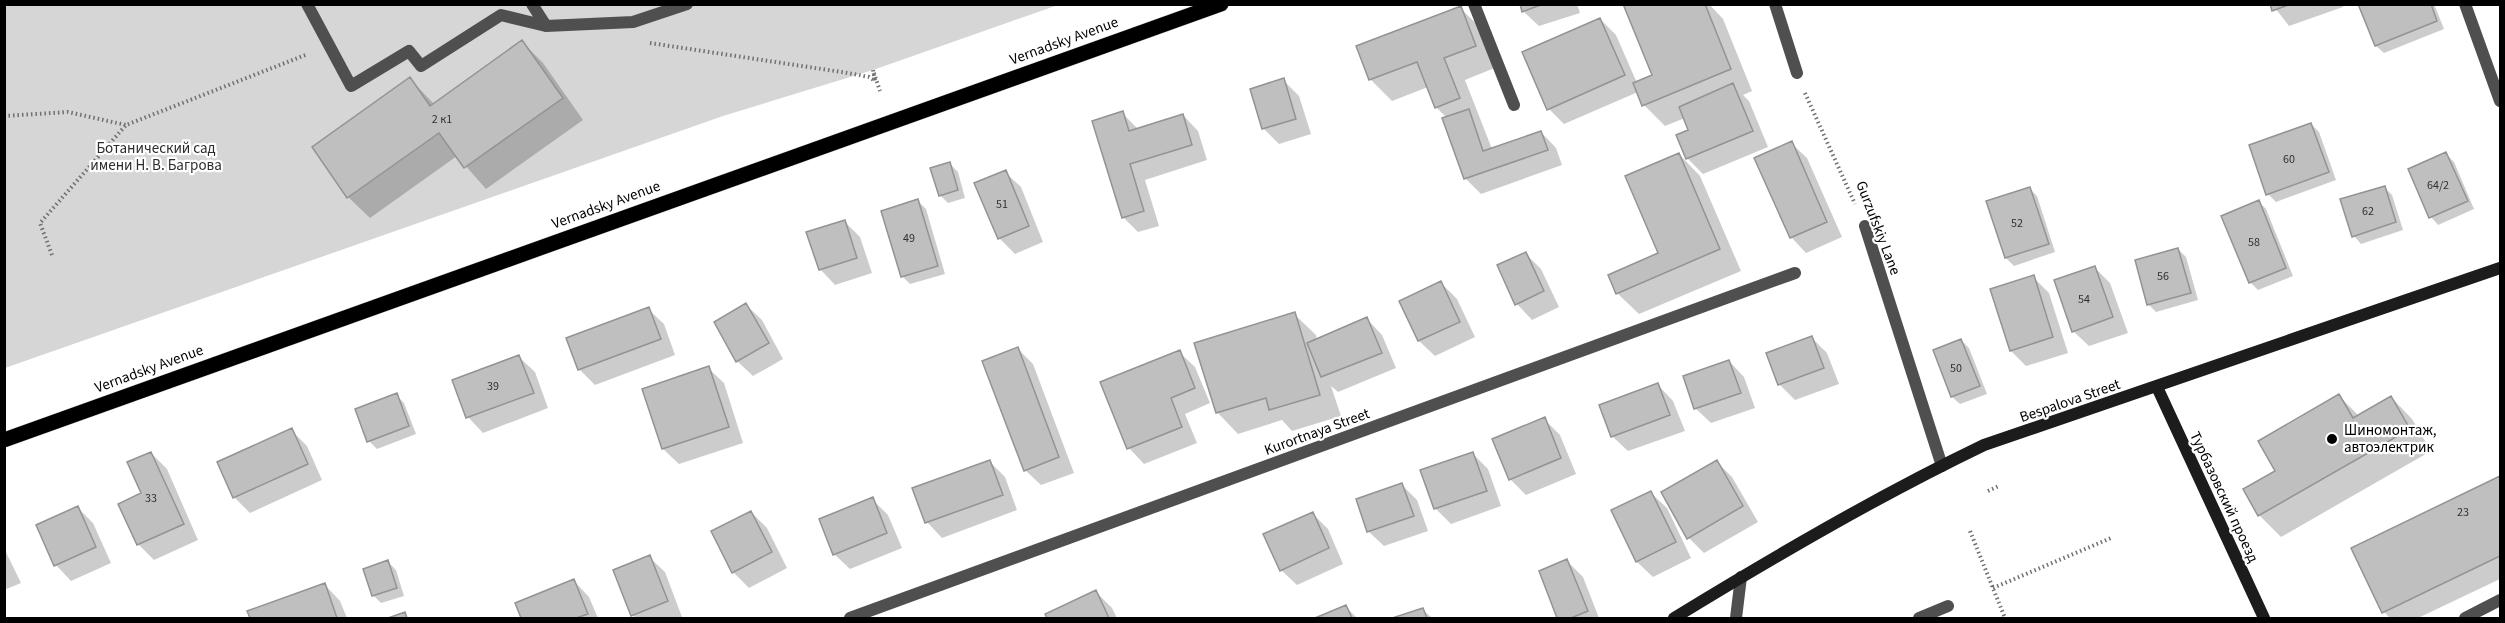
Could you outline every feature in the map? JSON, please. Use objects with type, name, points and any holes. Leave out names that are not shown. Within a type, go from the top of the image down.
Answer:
[{"type":"main road","name":"Vernadsky Avenue","points":[[4,440],[1221,4]]},
{"type":"main road","name":"Bespalova Street","points":[[1674,618],[1941,466],[1984,445],[2500,268]]},
{"type":"main road","name":"Турбазовский проезд","points":[[2157,387],[2264,618]]},
{"type":"street","points":[[307,4],[351,86],[409,51],[421,66],[501,15],[546,26],[633,22],[687,4]]},
{"type":"street","points":[[532,4],[546,26]]},
{"type":"street","points":[[1474,4],[1514,105]]},
{"type":"street","points":[[1775,4],[1797,73]]},
{"type":"street","points":[[2464,4],[2500,101]]},
{"type":"street","name":"Gurzufskiy Lane","points":[[1865,226],[1941,466]]},
{"type":"street","name":"Kurortnaya Street","points":[[850,618],[1795,273]]},
{"type":"street","points":[[1736,618],[1741,578]]},
{"type":"street","points":[[2465,618],[2500,600]]},
{"type":"street","points":[[1919,618],[1948,606]]},
{"type":"path","points":[[643,42],[848,73],[869,77],[875,81],[873,70],[880,92]]},
{"type":"path","points":[[52,255],[40,223],[126,125],[328,46]]},
{"type":"path","name":"Gurzufskiy Lane","points":[[1797,73],[1865,226]]},
{"type":"path","points":[[4,116],[68,112],[126,125]]},
{"type":"path","points":[[1988,491],[1999,486]]},
{"type":"path","points":[[1970,531],[2005,618]]},
{"type":"path","points":[[1994,588],[2111,538]]},
{"type":"green space","name":"Ботанический сад имени Н. В. Багрова","points":[[4,5],[1058,5],[873,70],[723,116],[5,368]]},
{"type":"building","points":[[1520,4],[1543,4],[1522,12]]},
{"type":"building","points":[[1623,4],[1705,4],[1731,69],[1642,106],[1633,83],[1652,75]]},
{"type":"building","points":[[2270,4],[2291,4],[2272,11]]},
{"type":"building","points":[[2358,4],[2431,4],[2437,21],[2375,46]]},
{"type":"building","points":[[1461,6],[1476,46],[1444,58],[1460,98],[1435,108],[1417,62],[1369,80],[1356,46]]},
{"type":"building","points":[[1600,18],[1625,75],[1547,110],[1522,52]]},
{"type":"building","points":[[522,40],[563,98],[464,168],[439,133],[347,198],[312,147],[410,77],[430,106]]},
{"type":"building","points":[[1284,78],[1296,119],[1262,129],[1250,89]]},
{"type":"building","points":[[1733,83],[1753,131],[1686,159],[1676,135],[1688,130],[1679,107]]},
{"type":"building","points":[[1469,109],[1483,151],[1541,131],[1548,150],[1464,179],[1442,118]]},
{"type":"building","points":[[1123,111],[1129,131],[1183,114],[1192,145],[1130,164],[1144,211],[1122,218],[1092,121]]},
{"type":"building","points":[[2311,123],[2329,172],[2266,195],[2249,145]]},
{"type":"building","points":[[1792,141],[1827,222],[1790,238],[1754,158]]},
{"type":"building","points":[[2446,152],[2468,201],[2429,218],[2408,169]]},
{"type":"building","points":[[1679,153],[1720,249],[1616,294],[1608,275],[1658,253],[1625,176]]},
{"type":"building","points":[[950,162],[958,190],[939,196],[930,168]]},
{"type":"building","points":[[1006,170],[1029,226],[998,239],[974,183]]},
{"type":"building","points":[[2385,186],[2396,222],[2352,237],[2340,199]]},
{"type":"building","points":[[2030,187],[2049,244],[2005,258],[1986,201]]},
{"type":"building","points":[[918,199],[938,266],[901,277],[881,211]]},
{"type":"building","points":[[2259,200],[2286,268],[2249,283],[2221,216]]},
{"type":"building","points":[[845,220],[857,258],[819,270],[806,232]]},
{"type":"building","points":[[2178,248],[2191,293],[2147,305],[2135,260]]},
{"type":"building","points":[[1526,252],[1544,291],[1515,305],[1497,265]]},
{"type":"building","points":[[2095,266],[2113,317],[2072,332],[2054,280]]},
{"type":"building","points":[[2034,275],[2053,337],[2010,351],[1990,289]]},
{"type":"building","points":[[1441,281],[1460,322],[1418,341],[1399,301]]},
{"type":"building","points":[[746,303],[769,343],[736,362],[714,322]]},
{"type":"building","points":[[649,307],[661,339],[578,370],[566,338]]},
{"type":"building","points":[[1295,312],[1320,395],[1269,410],[1266,398],[1216,413],[1194,343]]},
{"type":"building","points":[[1367,317],[1382,353],[1321,377],[1307,343]]},
{"type":"building","points":[[1812,336],[1824,368],[1778,385],[1766,353]]},
{"type":"building","points":[[1961,339],[1980,386],[1951,397],[1933,350]]},
{"type":"building","points":[[1018,347],[1059,457],[1024,471],[982,361]]},
{"type":"building","points":[[1180,350],[1195,388],[1171,398],[1182,427],[1127,449],[1100,382]]},
{"type":"building","points":[[519,355],[534,393],[466,418],[452,380]]},
{"type":"building","points":[[1729,360],[1741,393],[1694,409],[1683,376]]},
{"type":"building","points":[[709,366],[729,427],[662,449],[642,389]]},
{"type":"building","points":[[1658,383],[1670,415],[1611,437],[1599,405]]},
{"type":"building","points":[[397,393],[409,426],[367,442],[355,409]]},
{"type":"building","points":[[2339,394],[2353,418],[2391,396],[2410,429],[2258,516],[2243,489],[2275,471],[2258,441]]},
{"type":"building","points":[[1545,417],[1561,458],[1509,480],[1492,439]]},
{"type":"building","points":[[292,428],[308,464],[233,498],[217,462]]},
{"type":"building","points":[[151,452],[184,524],[137,545],[118,504],[141,493],[127,462]]},
{"type":"building","points":[[1473,452],[1487,491],[1434,509],[1420,470]]},
{"type":"building","points":[[990,460],[1003,495],[925,523],[912,488]]},
{"type":"building","points":[[1717,460],[1743,506],[1687,539],[1661,492]]},
{"type":"building","points":[[2500,476],[2500,556],[2382,613],[2351,548]]},
{"type":"building","points":[[1402,483],[1414,516],[1367,532],[1356,499]]},
{"type":"building","points":[[1651,491],[1676,542],[1636,562],[1611,510]]},
{"type":"building","points":[[873,497],[887,533],[833,555],[819,519]]},
{"type":"building","points":[[78,506],[96,547],[54,566],[36,525]]},
{"type":"building","points":[[751,511],[772,552],[732,573],[711,531]]},
{"type":"building","points":[[1313,512],[1329,548],[1280,571],[1263,534]]},
{"type":"building","points":[[650,555],[668,601],[631,616],[613,570]]},
{"type":"building","points":[[1567,559],[1588,611],[1571,618],[1557,618],[1539,571]]},
{"type":"building","points":[[388,560],[397,588],[372,596],[363,569]]},
{"type":"building","points":[[574,579],[588,614],[576,618],[521,618],[515,603]]},
{"type":"building","points":[[325,583],[337,618],[250,618],[247,611]]},
{"type":"building","points":[[1096,590],[1109,618],[1047,618],[1045,614]]},
{"type":"building","points":[[1346,605],[1352,618],[1315,618]]},
{"type":"building","points":[[1423,608],[1427,618],[1395,617]]},
{"type":"building","points":[[405,612],[407,618],[388,618]]},
{"type":"place","name":"Шиномонтаж, автоэлектрик","points":[[2332,439]]}]
